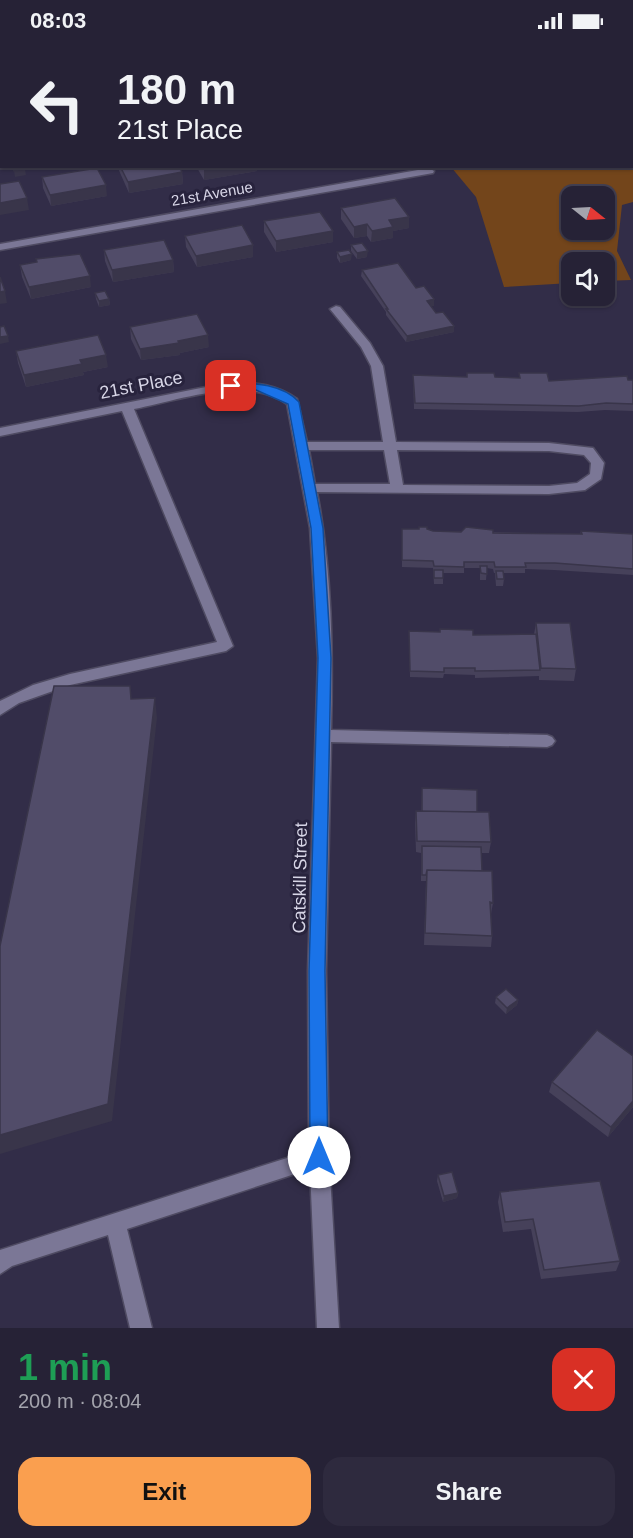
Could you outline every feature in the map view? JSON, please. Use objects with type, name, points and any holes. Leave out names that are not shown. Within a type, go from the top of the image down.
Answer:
[{"type":"street","name":"21st Avenue","points":[[0,247],[429,171]]},
{"type":"street","points":[[336,309],[375,359],[380,377],[397,489]]},
{"type":"street","name":"21st Place","points":[[0,432],[126,405],[231,386],[258,387],[288,398],[293,402],[301,439]]},
{"type":"street","points":[[0,709],[26,694],[56,683],[226,645],[126,405]]},
{"type":"street","points":[[301,439],[390,447],[549,447],[588,451],[598,463],[596,476],[580,487],[549,490],[310,488]]},
{"type":"street","name":"Catskill Street","points":[[301,439],[317,528],[325,658],[317,971],[319,1157],[328,1328]]},
{"type":"street","points":[[323,736],[547,741]]},
{"type":"street","points":[[0,1264],[5,1258],[319,1157]]},
{"type":"street","points":[[115,1223],[141,1328]]},
{"type":"shaded area","points":[[452,168],[633,168],[633,202],[622,205],[617,251],[631,280],[615,281],[615,252],[561,252],[561,284],[504,287],[476,197]]},
{"type":"building","points":[[12,168],[25,169],[14,171]]},
{"type":"building","points":[[97,168],[106,185],[50,195],[42,177]]},
{"type":"building","points":[[121,168],[180,168],[182,172],[128,182]]},
{"type":"building","points":[[19,181],[27,198],[0,203],[0,184]]},
{"type":"building","points":[[395,198],[409,217],[389,220],[393,227],[372,231],[367,224],[354,227],[341,208]]},
{"type":"building","points":[[320,212],[333,231],[276,241],[264,221]]},
{"type":"building","points":[[242,225],[253,245],[196,256],[185,236]]},
{"type":"building","points":[[164,240],[173,260],[112,270],[104,250]]},
{"type":"building","points":[[362,243],[368,251],[357,253],[351,245]]},
{"type":"building","points":[[349,250],[352,254],[340,257],[337,252]]},
{"type":"building","points":[[80,254],[90,276],[29,287],[20,265],[37,262],[36,259]]},
{"type":"building","points":[[398,263],[416,288],[424,286],[434,299],[427,301],[436,313],[443,312],[454,326],[407,336],[386,309],[388,309],[362,270]]},
{"type":"building","points":[[0,277],[5,291],[0,292]]},
{"type":"building","points":[[105,291],[109,299],[99,301],[95,293]]},
{"type":"building","points":[[197,314],[208,335],[178,341],[179,343],[140,349],[130,327]]},
{"type":"building","points":[[4,326],[8,336],[0,337],[0,327]]},
{"type":"building","points":[[98,335],[106,355],[80,360],[82,364],[24,375],[16,351]]},
{"type":"building","points":[[467,373],[494,373],[495,377],[520,378],[519,373],[547,373],[549,381],[627,376],[628,380],[633,380],[633,404],[606,403],[579,406],[415,403],[413,375],[467,377]]},
{"type":"building","points":[[419,527],[427,527],[433,531],[461,532],[466,527],[493,530],[493,533],[582,534],[581,531],[633,534],[633,569],[555,563],[525,563],[526,567],[495,567],[494,562],[464,562],[464,567],[434,566],[433,561],[402,560],[402,529],[419,529]]},
{"type":"building","points":[[480,566],[487,566],[487,574],[481,573]]},
{"type":"building","points":[[434,570],[443,570],[443,578],[434,578]]},
{"type":"building","points":[[496,571],[503,571],[504,579],[497,579]]},
{"type":"building","points":[[536,623],[570,623],[576,669],[541,668]]},
{"type":"building","points":[[440,629],[473,630],[473,635],[536,634],[540,670],[475,671],[475,668],[444,668],[444,672],[410,671],[409,631],[440,632]]},
{"type":"building","points":[[54,686],[130,686],[131,699],[155,698],[108,1104],[0,1135],[0,946]]},
{"type":"building","points":[[422,788],[477,790],[477,812],[422,811]]},
{"type":"building","points":[[416,811],[489,812],[491,842],[417,841]]},
{"type":"building","points":[[422,846],[481,847],[482,871],[427,870],[426,875],[422,875]]},
{"type":"building","points":[[427,870],[492,871],[493,903],[490,902],[492,936],[425,933]]},
{"type":"building","points":[[506,989],[518,1000],[507,1008],[496,997]]},
{"type":"building","points":[[597,1030],[633,1056],[633,1101],[611,1127],[552,1082]]},
{"type":"building","points":[[452,1172],[458,1193],[444,1196],[438,1175]]},
{"type":"building","points":[[600,1181],[620,1261],[544,1270],[533,1219],[505,1222],[500,1192]]},
{"type":"route","points":[[231,386],[271,390],[293,402],[317,528],[325,658],[317,971],[319,1157]]}]
